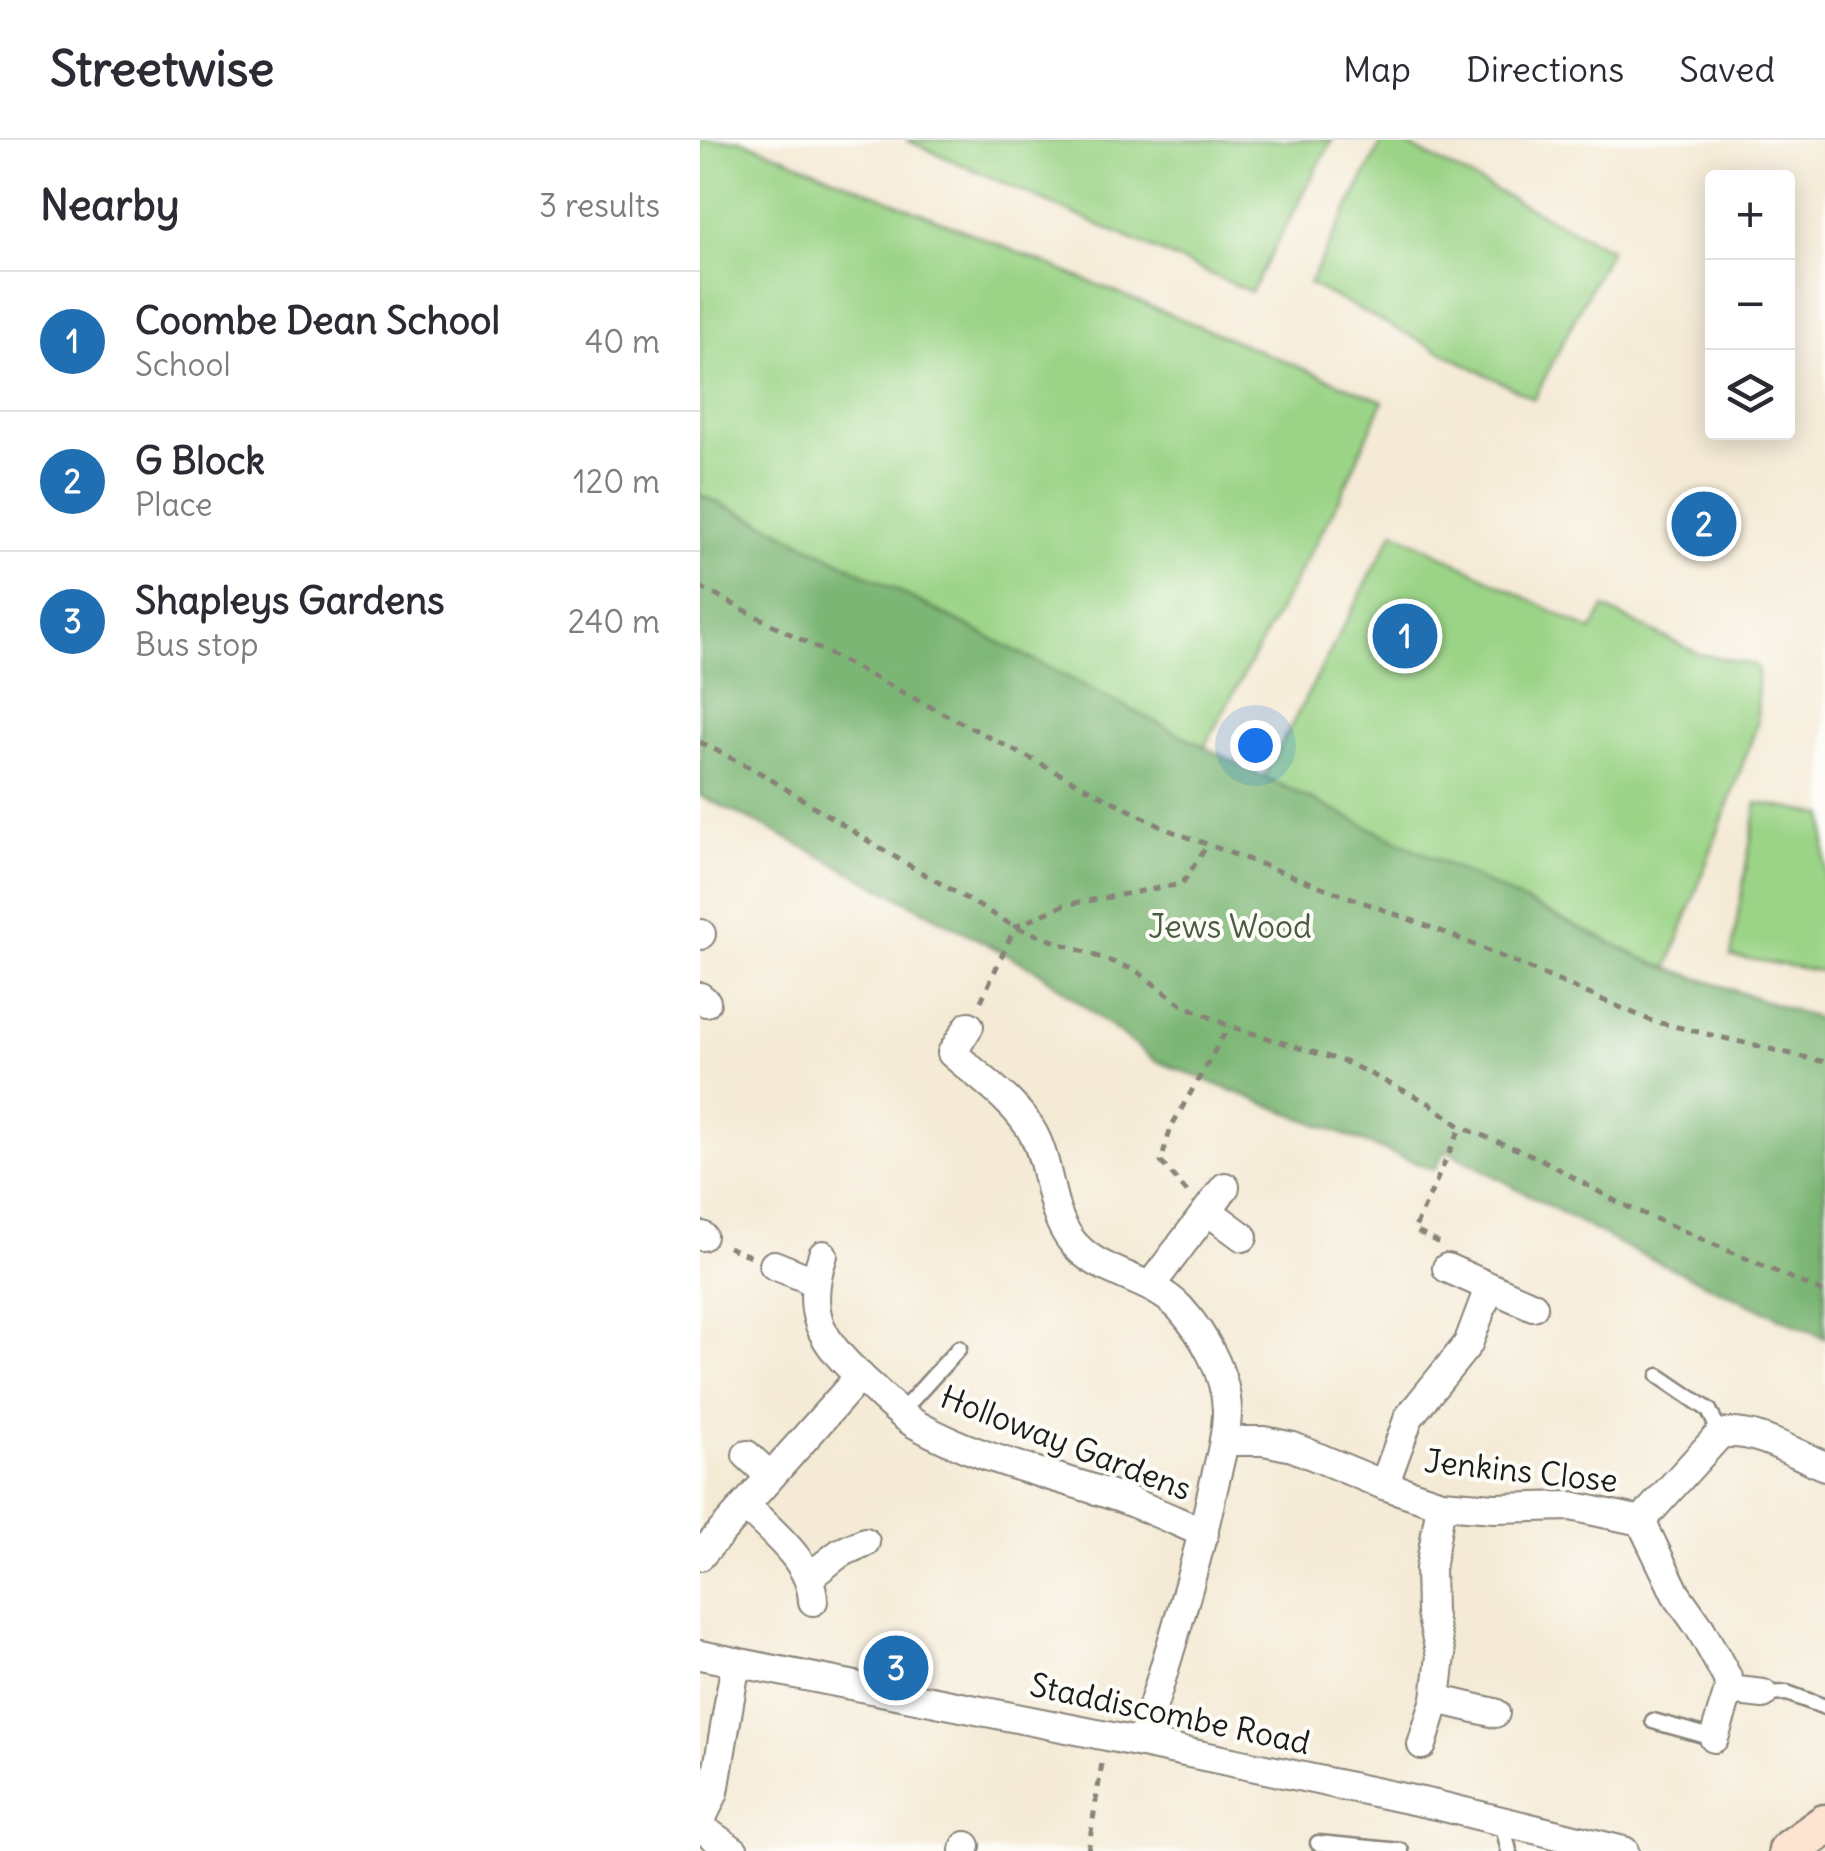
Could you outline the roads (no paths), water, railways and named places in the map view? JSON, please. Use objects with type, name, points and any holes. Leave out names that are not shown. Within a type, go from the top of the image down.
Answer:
[{"type":"street","points":[[969,1026],[952,1052],[1016,1109],[1033,1132],[1061,1220],[1072,1242],[1097,1262],[1151,1285],[1178,1306],[1202,1337],[1219,1371],[1227,1408],[1224,1441],[1204,1533],[1142,1743]]},
{"type":"street","points":[[1151,1285],[1225,1187]]},
{"type":"street","points":[[1208,1211],[1243,1237]]},
{"type":"street","name":"Holloway Gardens","points":[[774,1266],[818,1268],[814,1308],[823,1335],[839,1357],[913,1423],[957,1445],[1128,1501],[1204,1533]]},
{"type":"street","points":[[1447,1268],[1533,1306]]},
{"type":"street","points":[[1384,1485],[1409,1417],[1468,1344],[1489,1288]]},
{"type":"street","points":[[700,1556],[860,1376]]},
{"type":"street","points":[[1720,1434],[1754,1435],[1825,1466]]},
{"type":"street","name":"Jenkins Close","points":[[1641,1520],[1720,1434]]},
{"type":"street","name":"Jenkins Close","points":[[1224,1441],[1264,1441],[1293,1447],[1442,1504],[1495,1508],[1571,1506],[1641,1520]]},
{"type":"street","points":[[746,1455],[770,1476]]},
{"type":"street","points":[[1422,1745],[1436,1698],[1441,1656],[1431,1613],[1430,1569],[1442,1504]]},
{"type":"street","points":[[745,1505],[803,1566],[811,1589],[840,1553],[864,1542]]},
{"type":"street","name":"Jenkins Close","points":[[1641,1520],[1676,1594],[1728,1678],[1728,1690]]},
{"type":"street","name":"Staddiscombe Road","points":[[700,1655],[1142,1743],[1624,1851]]},
{"type":"street","points":[[734,1851],[700,1824],[714,1792],[736,1662]]},
{"type":"street","points":[[1714,1738],[1728,1690],[1764,1694]]},
{"type":"street","points":[[1436,1698],[1495,1713]]},
{"type":"street","points":[[1790,1851],[1825,1825]]},
{"type":"lane","points":[[901,1412],[959,1348]]},
{"type":"lane","points":[[1659,1376],[1709,1410],[1720,1434]]},
{"type":"lane","points":[[1764,1694],[1788,1693],[1825,1707]]},
{"type":"lane","points":[[1653,1720],[1714,1738]]},
{"type":"lane","points":[[1502,1821],[1509,1851]]},
{"type":"lane","points":[[1318,1843],[1401,1851]]},
{"type":"place","name":"G Block","points":[[1704,524]]},
{"type":"place","name":"Coombe Dean School","points":[[1405,636]]},
{"type":"place","name":"Shapleys Gardens","points":[[896,1668]]},
{"type":"park label","name":"Jews Wood","points":[[1230,927]]}]
